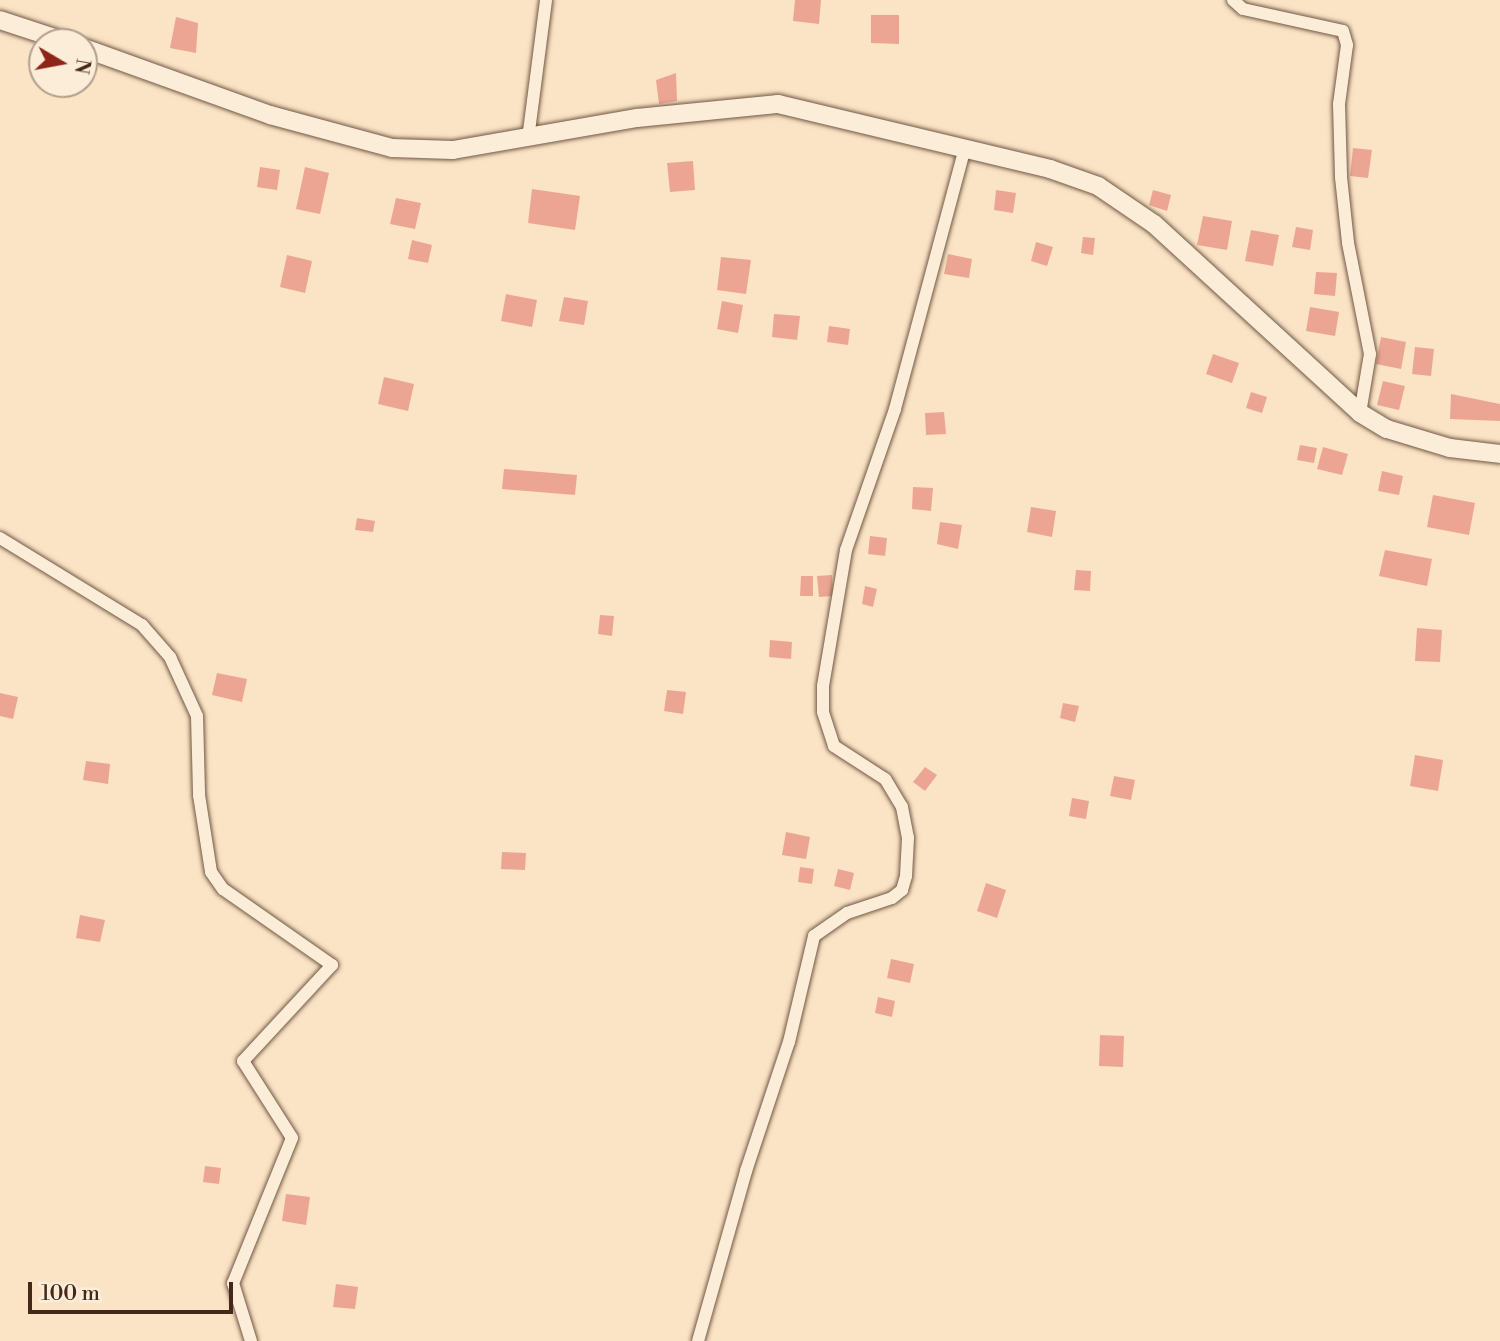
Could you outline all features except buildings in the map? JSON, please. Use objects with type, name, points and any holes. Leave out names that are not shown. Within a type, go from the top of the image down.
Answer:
[{"type":"main road","points":[[0,20],[28,29]]},
{"type":"main road","points":[[98,53],[270,115],[392,148],[453,150],[637,118],[778,104],[964,151],[1050,169],[1098,186],[1154,224],[1360,413],[1387,429],[1450,448],[1500,454]]},
{"type":"street","points":[[528,139],[546,0]]},
{"type":"street","points":[[1233,0],[1243,9],[1343,31],[1345,38],[1339,104],[1341,177],[1348,243],[1370,354],[1360,413]]},
{"type":"street","points":[[698,1341],[746,1171],[789,1042],[814,936],[847,914],[892,898],[902,890],[906,876],[908,838],[902,807],[886,779],[834,746],[823,712],[822,686],[846,550],[895,409],[964,151]]},
{"type":"street","points":[[0,538],[142,625],[170,657],[197,716],[199,795],[211,872],[223,889],[332,965],[243,1061],[292,1138],[233,1283],[251,1341]]}]
